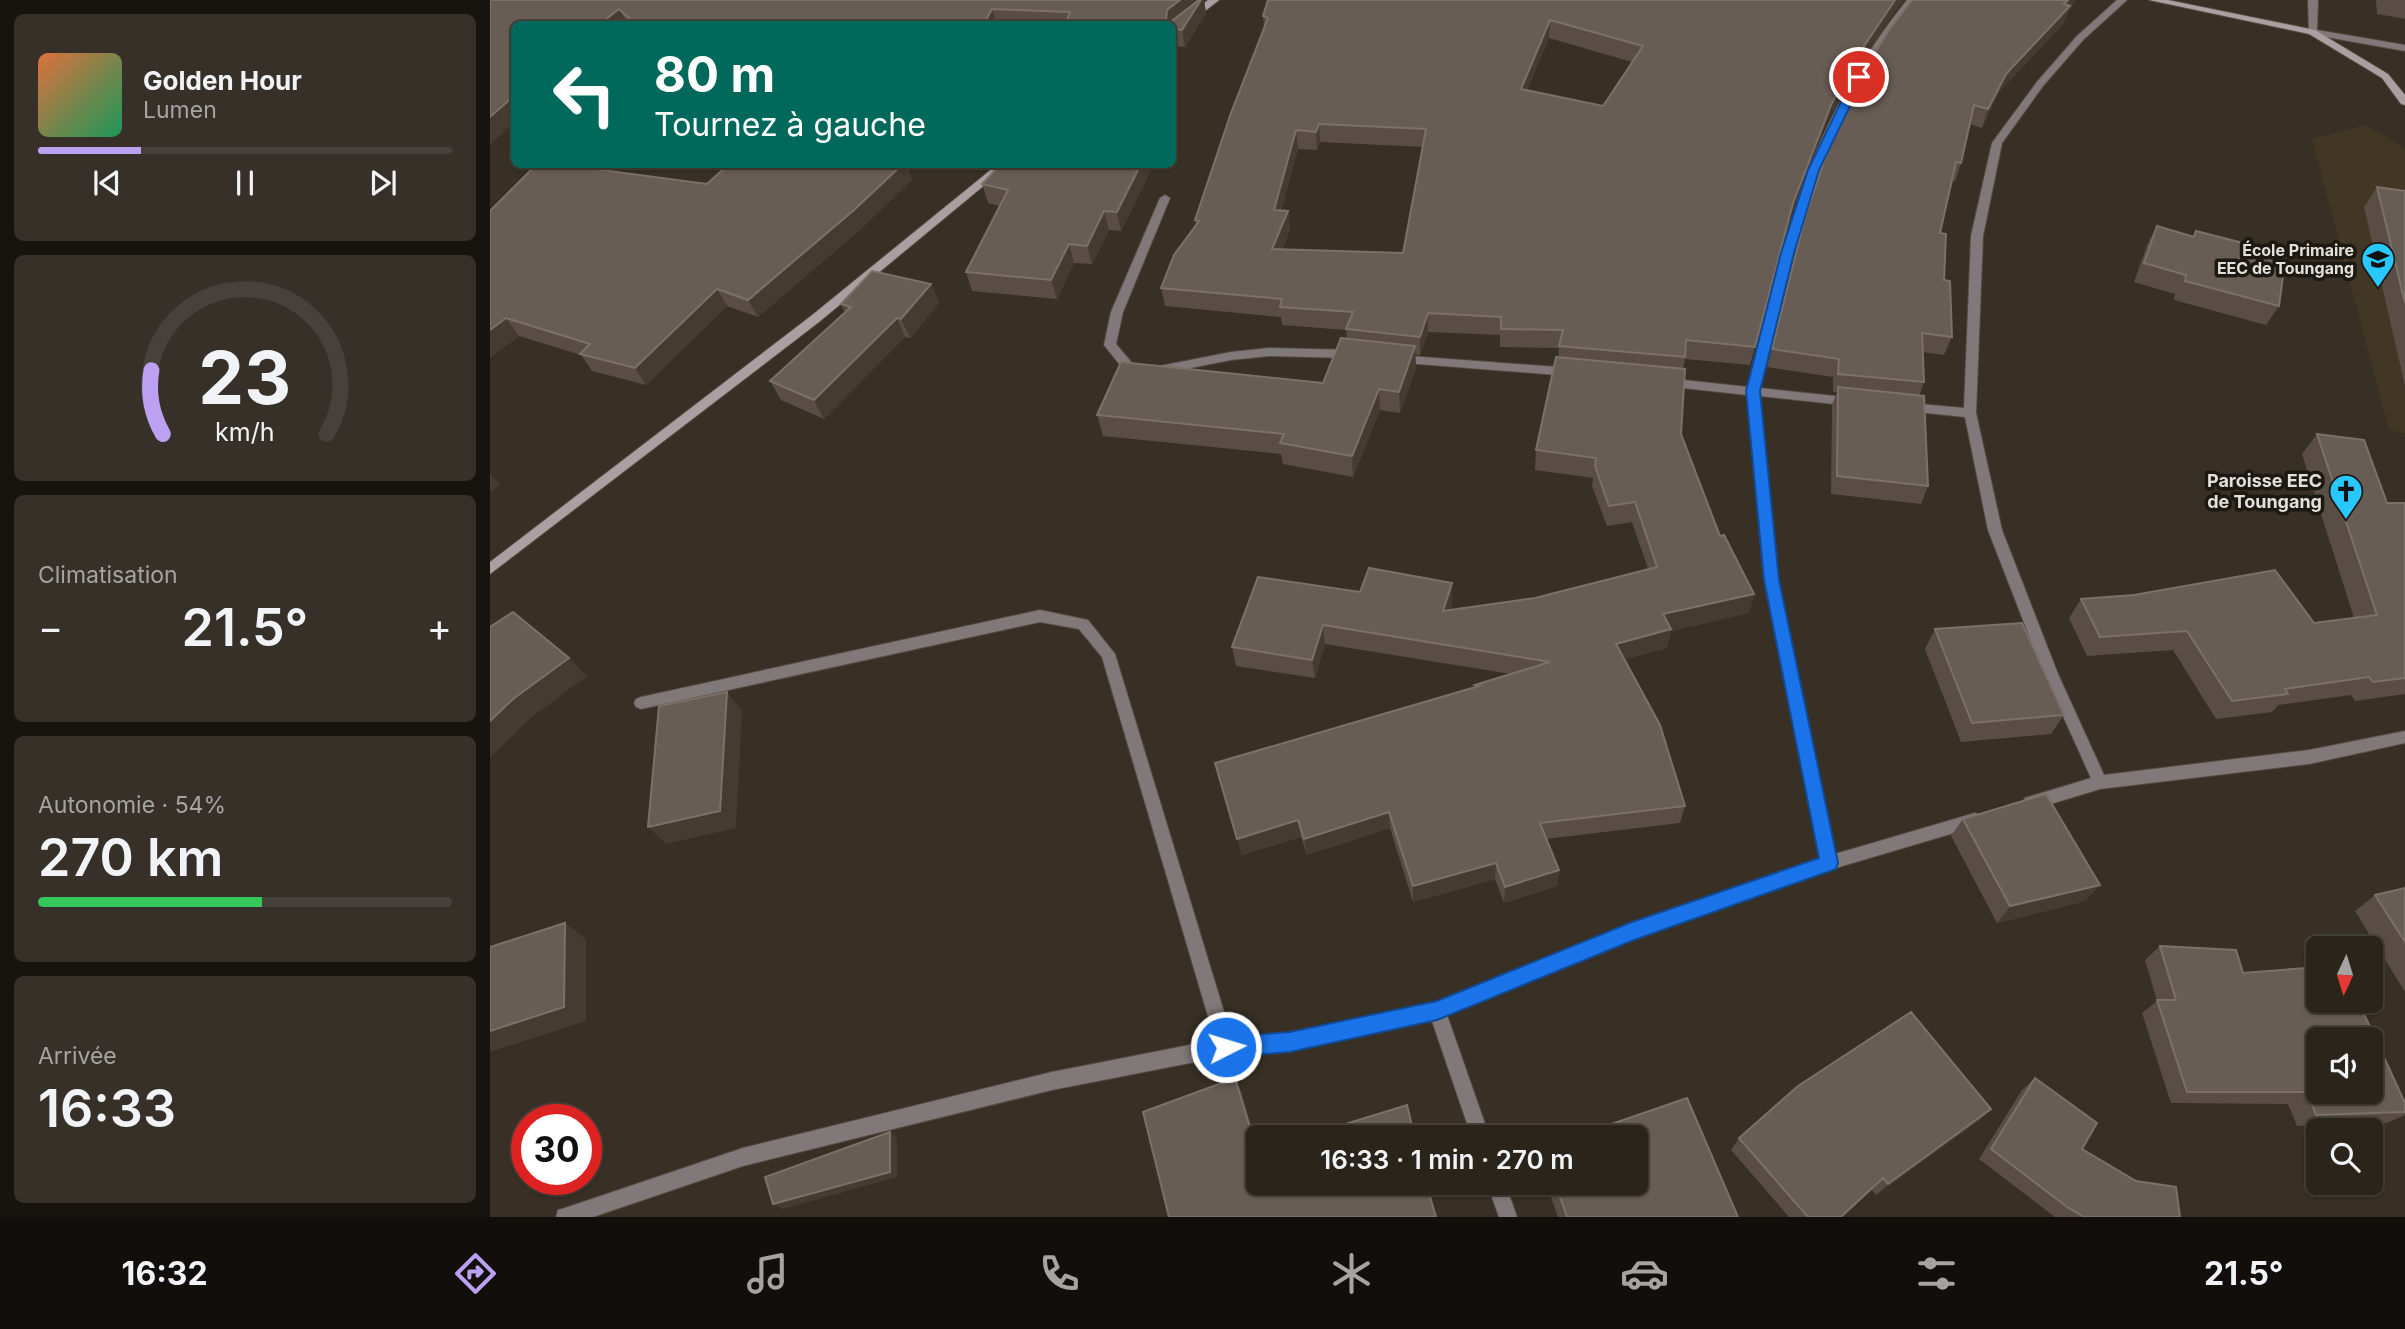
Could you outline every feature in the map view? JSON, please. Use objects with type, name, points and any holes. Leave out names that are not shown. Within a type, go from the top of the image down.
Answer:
[{"type":"street","points":[[1176,31],[1214,0]]},
{"type":"street","points":[[1829,863],[1771,580],[1753,391],[1788,253],[1814,170],[1846,98],[1884,35],[1912,0]]},
{"type":"street","points":[[2100,782],[2051,674],[1995,530],[1970,413],[1978,236],[1997,143],[2080,38],[2122,0]]},
{"type":"street","points":[[2154,0],[2405,48]]},
{"type":"street","points":[[2312,32],[2313,0]]},
{"type":"street","points":[[2312,32],[2385,76],[2405,102]]},
{"type":"street","points":[[490,569],[815,319],[1000,168]]},
{"type":"street","points":[[1165,198],[1116,312],[1110,345],[1128,367],[1154,370],[1269,352],[1332,352],[1586,373]]},
{"type":"street","points":[[1650,380],[1862,402]]},
{"type":"street","points":[[1889,405],[1970,413]]},
{"type":"street","points":[[641,703],[1040,616],[1083,624],[1108,654],[1226,1047]]},
{"type":"street","points":[[565,1217],[743,1157],[1052,1081],[1226,1047],[1290,1042],[1437,1011],[1632,931],[1829,863],[2100,782],[2309,757],[2405,737]]},
{"type":"street","points":[[1437,1011],[1476,1125]]},
{"type":"street","points":[[1500,1195],[1508,1217]]},
{"type":"shaded area","name":"École Primaire EEC de Toungang","points":[[2366,125],[2405,148],[2405,433],[2389,430],[2312,139]]},
{"type":"building","points":[[490,0],[1180,0],[1167,10],[1167,21],[1067,21],[1070,12],[992,9],[986,21],[632,21],[619,9],[604,21],[511,21],[511,99],[490,117]]},
{"type":"building","points":[[1201,0],[1182,30],[1176,29],[1176,21],[1172,21]]},
{"type":"building","points":[[1268,0],[1895,0],[1854,61],[1831,105],[1793,203],[1755,347],[1686,340],[1685,357],[1559,346],[1563,330],[1501,329],[1501,317],[1428,313],[1420,337],[1346,329],[1353,312],[1280,307],[1282,299],[1161,288],[1174,255],[1199,221],[1195,220],[1231,113],[1268,18],[1263,16]],"holes":[[[1550,20],[1643,46],[1603,106],[1521,89]],[[1319,124],[1426,129],[1403,253],[1272,249],[1288,211],[1274,210],[1296,130],[1316,132]]]},
{"type":"building","points":[[1912,0],[2068,0],[2064,4],[2070,6],[2006,74],[1988,109],[1974,105],[1961,163],[1956,162],[1940,233],[1946,234],[1944,280],[1950,281],[1952,337],[1922,333],[1924,382],[1838,374],[1839,359],[1772,349],[1804,221],[1828,149],[1858,80],[1889,30]]},
{"type":"building","points":[[533,168],[595,168],[707,184],[725,168],[899,168],[854,210],[748,300],[717,289],[635,368],[580,354],[590,344],[506,318],[490,330],[490,211]]},
{"type":"building","points":[[997,168],[1139,168],[1117,212],[1104,211],[1087,246],[1069,244],[1051,280],[966,272],[1008,190],[982,184]]},
{"type":"building","points":[[2377,187],[2405,191],[2405,303]]},
{"type":"building","points":[[2157,226],[2194,237],[2196,231],[2286,254],[2279,306],[2185,281],[2186,275],[2144,263]]},
{"type":"building","points":[[872,271],[931,284],[901,319],[897,318],[814,400],[770,381],[851,307],[841,304]]},
{"type":"building","points":[[1341,338],[1415,346],[1399,392],[1379,389],[1352,456],[1280,443],[1284,434],[1097,415],[1121,362],[1323,383]]},
{"type":"building","points":[[1556,357],[1685,369],[1681,434],[1720,536],[1724,535],[1754,594],[1663,614],[1671,629],[1616,644],[1660,725],[1685,806],[1540,823],[1559,870],[1505,887],[1496,863],[1413,886],[1389,812],[1304,839],[1298,820],[1237,839],[1215,763],[1479,686],[1475,685],[1550,662],[1323,625],[1312,660],[1232,647],[1258,577],[1360,592],[1369,568],[1452,583],[1443,611],[1535,598],[1657,567],[1635,502],[1609,506],[1595,466],[1596,458],[1536,450]]},
{"type":"building","points":[[1838,387],[1924,396],[1928,486],[1837,476]]},
{"type":"building","points":[[2317,434],[2364,440],[2387,503],[2405,503],[2405,678],[2373,682],[2369,677],[2285,689],[2288,694],[2232,701],[2187,631],[2100,637],[2081,599],[2134,595],[2275,570],[2314,623],[2377,615]]},
{"type":"building","points":[[513,612],[569,658],[513,699],[490,721],[490,627]]},
{"type":"building","points":[[2022,623],[2064,715],[1972,723],[1935,629]]},
{"type":"building","points":[[727,692],[720,811],[648,827],[659,706]]},
{"type":"building","points":[[2046,794],[2100,885],[2010,906],[1963,819]]},
{"type":"building","points":[[2405,888],[2405,942],[2375,895]]},
{"type":"building","points":[[565,923],[564,1007],[490,1031],[490,947]]},
{"type":"building","points":[[2160,946],[2236,950],[2243,973],[2306,968],[2306,1013],[2364,1013],[2370,1027],[2306,1027],[2306,1092],[2187,1092],[2157,1000],[2176,1000]]},
{"type":"building","points":[[1911,1012],[1991,1109],[1888,1184],[1883,1178],[1841,1217],[1808,1217],[1739,1138],[1798,1086]]},
{"type":"building","points":[[2383,1055],[2405,1103],[2405,1112],[2316,1115],[2312,1104],[2383,1104]]},
{"type":"building","points":[[1235,1078],[1249,1125],[1246,1125],[1246,1195],[1430,1195],[1436,1217],[1169,1217],[1143,1112]]},
{"type":"building","points":[[2035,1078],[2097,1123],[2082,1149],[2136,1181],[2176,1187],[2180,1217],[2084,1217],[1991,1149]]},
{"type":"building","points":[[1687,1098],[1738,1217],[1567,1217],[1559,1195],[1648,1195],[1648,1125],[1609,1125]]},
{"type":"building","points":[[1407,1105],[1412,1125],[1342,1125]]},
{"type":"building","points":[[890,1132],[890,1172],[773,1204],[765,1177]]},
{"type":"place","name":"École Primaire EEC de Toungang","points":[[2378,289]]},
{"type":"place","name":"Paroisse EEC de Toungang","points":[[2346,521]]},
{"type":"route","points":[[1226,1047],[1290,1042],[1437,1011],[1632,931],[1829,863],[1771,580],[1753,391],[1788,253],[1814,170],[1846,98],[1859,77]]}]
